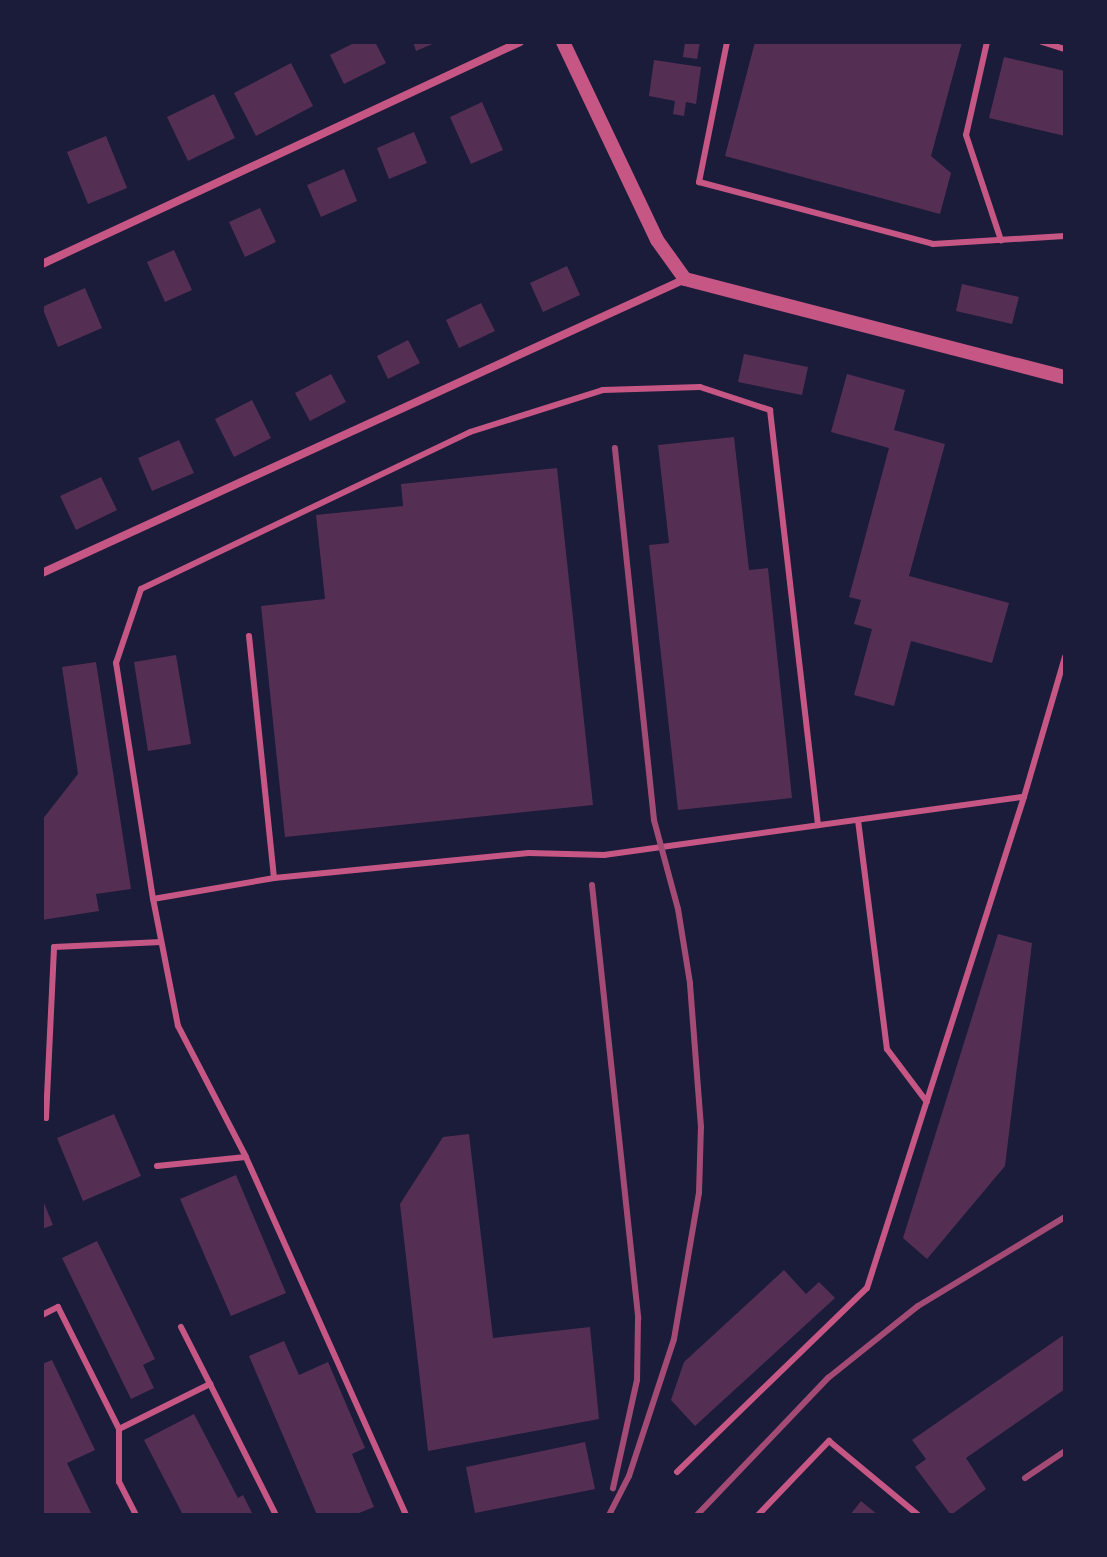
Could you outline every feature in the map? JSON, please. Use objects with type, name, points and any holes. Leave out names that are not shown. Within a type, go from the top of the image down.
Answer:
[{"type":"street","points":[[42,264],[520,42]]},
{"type":"street","points":[[563,42],[657,240],[685,279]]},
{"type":"street","points":[[42,573],[685,279],[1065,377]]},
{"type":"lane","points":[[727,42],[699,182],[933,244],[1065,236]]},
{"type":"lane","points":[[987,42],[966,135],[1001,240]]},
{"type":"lane","points":[[1042,42],[1065,49]]},
{"type":"lane","points":[[406,1515],[246,1157],[178,1026],[153,899],[116,663],[141,589],[470,432],[603,390],[700,387],[770,410],[818,825]]},
{"type":"lane","points":[[249,636],[274,878]]},
{"type":"lane","points":[[677,1472],[867,1288],[1024,797],[1065,657]]},
{"type":"lane","points":[[153,899],[274,878],[529,853],[604,855],[1024,797]]},
{"type":"lane","points":[[858,820],[887,1049],[927,1102]]},
{"type":"lane","points":[[46,1118],[54,947],[161,942]]},
{"type":"lane","points":[[157,1166],[246,1157]]},
{"type":"lane","points":[[42,1315],[58,1307],[119,1429],[119,1482],[136,1515]]},
{"type":"lane","points":[[181,1327],[276,1515]]},
{"type":"lane","points":[[119,1429],[210,1384]]},
{"type":"lane","points":[[758,1515],[829,1441],[918,1515]]},
{"type":"building","points":[[356,42],[375,42],[386,63],[344,84],[330,55]]},
{"type":"building","points":[[413,42],[437,42],[416,51]]},
{"type":"building","points":[[685,42],[700,42],[697,59],[683,57]]},
{"type":"building","points":[[755,42],[962,42],[931,156],[951,173],[940,214],[725,156]]},
{"type":"building","points":[[1004,57],[1065,71],[1065,136],[989,118]]},
{"type":"building","points":[[654,60],[701,67],[696,104],[686,102],[684,116],[673,114],[675,101],[649,96]]},
{"type":"building","points":[[291,63],[313,106],[256,136],[234,93]]},
{"type":"building","points":[[214,94],[235,138],[188,161],[167,117]]},
{"type":"building","points":[[482,102],[503,150],[471,164],[450,117]]},
{"type":"building","points":[[414,132],[427,163],[389,179],[377,148]]},
{"type":"building","points":[[106,136],[127,188],[88,204],[67,152]]},
{"type":"building","points":[[344,169],[357,201],[321,217],[307,185]]},
{"type":"building","points":[[260,208],[276,242],[245,257],[229,222]]},
{"type":"building","points":[[174,250],[192,290],[165,302],[147,262]]},
{"type":"building","points":[[567,266],[580,295],[543,312],[530,283]]},
{"type":"building","points":[[962,284],[1019,297],[1012,324],[956,311]]},
{"type":"building","points":[[85,288],[102,328],[58,347],[42,307]]},
{"type":"building","points":[[481,303],[495,331],[459,348],[446,320]]},
{"type":"building","points":[[408,340],[420,363],[388,379],[377,356]]},
{"type":"building","points":[[744,354],[808,367],[802,395],[738,382]]},
{"type":"building","points":[[331,374],[346,402],[310,421],[295,393]]},
{"type":"building","points":[[847,374],[905,390],[894,430],[945,444],[909,576],[1009,603],[992,663],[911,641],[894,706],[854,695],[872,629],[854,624],[861,600],[849,597],[889,448],[831,432]]},
{"type":"building","points":[[252,400],[271,438],[234,457],[215,419]]},
{"type":"building","points":[[734,437],[749,570],[768,568],[792,798],[678,810],[649,545],[669,543],[658,445]]},
{"type":"building","points":[[179,440],[194,473],[152,491],[138,458]]},
{"type":"building","points":[[557,468],[593,805],[285,837],[261,606],[325,599],[316,515],[403,506],[401,484]]},
{"type":"building","points":[[101,477],[117,510],[76,530],[60,496]]},
{"type":"building","points":[[176,655],[191,744],[148,751],[134,662]]},
{"type":"building","points":[[96,662],[131,889],[96,894],[99,911],[42,920],[42,820],[78,774],[62,667]]},
{"type":"building","points":[[998,934],[1032,943],[1005,1166],[927,1259],[903,1238]]},
{"type":"building","points":[[114,1114],[141,1176],[83,1201],[57,1138]]},
{"type":"building","points":[[469,1134],[493,1338],[590,1327],[599,1419],[428,1451],[400,1204],[443,1137]]},
{"type":"building","points":[[236,1175],[286,1293],[231,1316],[180,1199]]},
{"type":"building","points":[[42,1198],[53,1225],[42,1229]]},
{"type":"building","points":[[97,1241],[155,1359],[143,1365],[154,1388],[131,1399],[62,1258]]},
{"type":"building","points":[[784,1270],[806,1294],[819,1282],[835,1298],[695,1426],[671,1400],[684,1362]]},
{"type":"building","points":[[1065,1334],[1065,1389],[966,1458],[986,1489],[951,1515],[915,1467],[926,1459],[912,1440]]},
{"type":"building","points":[[284,1341],[299,1375],[328,1362],[365,1448],[352,1454],[374,1507],[354,1515],[317,1515],[249,1356]]},
{"type":"building","points":[[52,1360],[95,1450],[67,1463],[92,1515],[42,1515],[42,1364]]},
{"type":"building","points":[[194,1414],[238,1498],[243,1495],[253,1515],[183,1515],[144,1440]]},
{"type":"building","points":[[585,1442],[595,1489],[475,1513],[466,1467]]},
{"type":"building","points":[[861,1501],[878,1515],[850,1515]]},
{"type":"railway","points":[[609,1515],[629,1476],[674,1339],[699,1193],[701,1127],[690,983],[678,909],[654,820],[615,448]]},
{"type":"railway","points":[[592,885],[638,1319],[637,1380],[613,1488]]},
{"type":"railway","points":[[697,1515],[828,1378],[918,1306],[1065,1217]]},
{"type":"railway","points":[[1025,1478],[1065,1451]]}]
